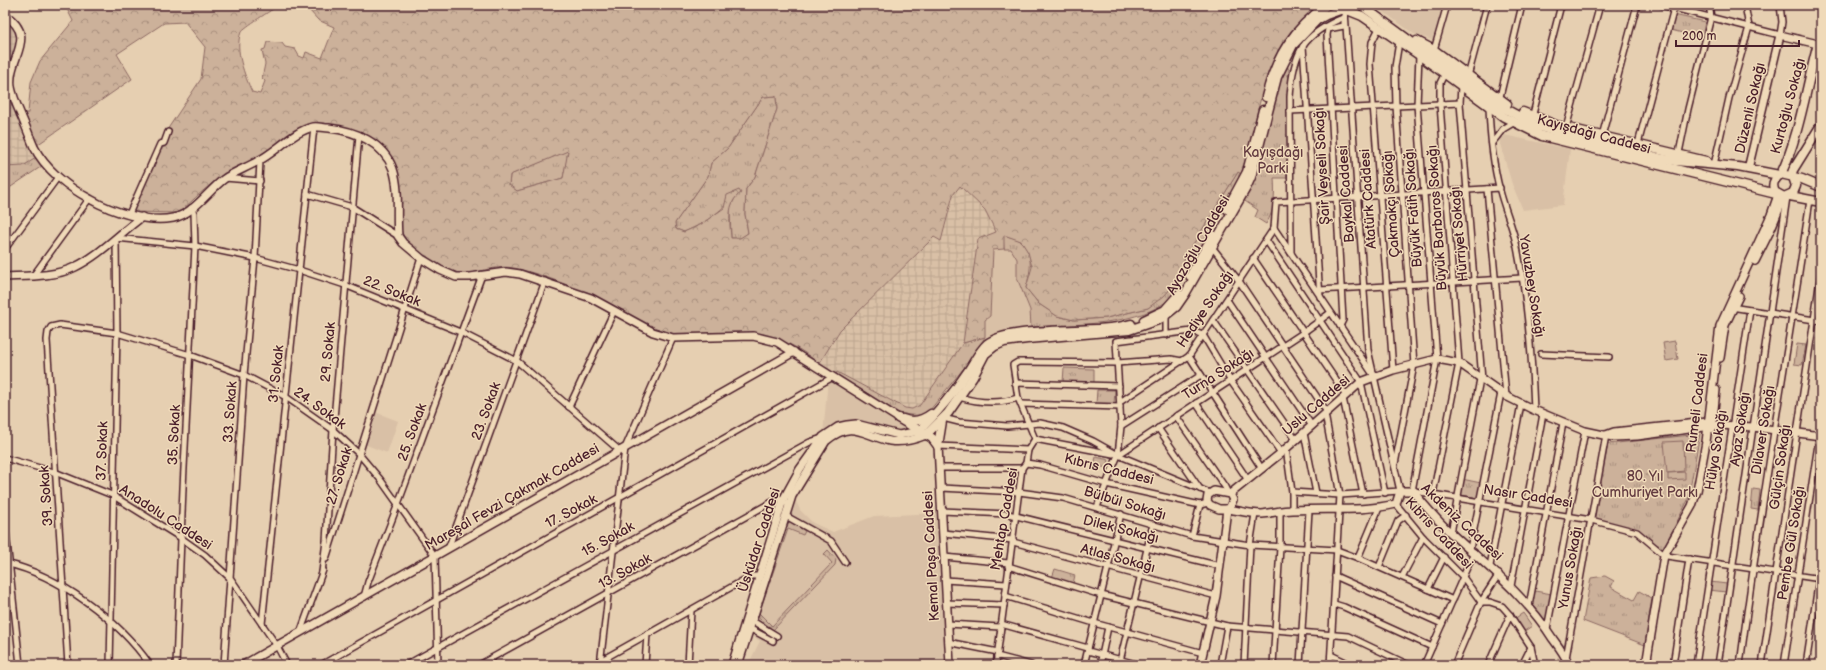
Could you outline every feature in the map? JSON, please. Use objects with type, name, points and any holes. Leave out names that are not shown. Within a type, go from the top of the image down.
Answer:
[{"type":"main road","name":"Ayazoğlu Caddesi","points":[[939,408],[967,373],[981,350],[991,341],[1018,334],[1127,325],[1165,310],[1173,302],[1184,286],[1247,172],[1276,64],[1286,45],[1295,33],[1316,13],[1327,5]]},
{"type":"main road","name":"Kayışdağı Caddesi","points":[[1361,5],[1495,103],[1513,123],[1530,123],[1562,134],[1676,161],[1748,169],[1792,177],[1821,187]]},
{"type":"main road","name":"Ayazoğlu Caddesi","points":[[934,429],[943,420],[959,397],[985,354],[995,346],[1004,342],[1121,332],[1139,327],[1166,315],[1176,307],[1186,294],[1251,178],[1277,77],[1288,53],[1299,38],[1317,20],[1326,15],[1345,10]]},
{"type":"main road","name":"Kayışdağı Caddesi","points":[[1345,10],[1362,16],[1445,73],[1461,86],[1495,103]]},
{"type":"main road","points":[[1409,39],[1422,42],[1434,50],[1468,76],[1495,103],[1530,123],[1566,128],[1702,159],[1714,165],[1706,172],[1707,177]]},
{"type":"main road","name":"Kurtoğlu Sokağı","points":[[1780,175],[1794,138],[1819,45]]},
{"type":"main road","name":"Kayışdağı Caddesi","points":[[1530,123],[1558,140],[1783,196],[1821,202]]},
{"type":"main road","points":[[1780,175],[1773,183],[1774,190],[1783,196],[1796,186],[1792,177],[1793,170],[1821,125]]},
{"type":"main road","points":[[917,429],[922,420],[939,408]]},
{"type":"main road","points":[[917,429],[939,408]]},
{"type":"main road","points":[[898,418],[917,429],[938,446]]},
{"type":"main road","points":[[938,446],[943,420]]},
{"type":"main road","points":[[917,429],[934,429],[939,436]]},
{"type":"street","points":[[1434,50],[1447,5]]},
{"type":"street","points":[[1468,76],[1487,5]]},
{"type":"street","name":"Yavuzbey Sokağı","points":[[1522,5],[1495,103],[1492,143],[1500,188],[1516,246],[1522,278],[1532,374],[1534,410]]},
{"type":"street","points":[[1530,123],[1561,5]]},
{"type":"street","points":[[1566,128],[1600,5]]},
{"type":"street","points":[[1602,136],[1637,5]]},
{"type":"street","points":[[1662,5],[1819,45]]},
{"type":"street","points":[[1679,153],[1688,109],[1711,17],[1709,5]]},
{"type":"street","points":[[1714,165],[1729,98],[1749,27],[1745,5]]},
{"type":"street","name":"Düzenli Sokağı","points":[[1748,169],[1780,35],[1782,22],[1780,5]]},
{"type":"street","points":[[1638,144],[1674,8]]},
{"type":"street","points":[[1291,253],[1290,111],[1292,72],[1298,54],[1303,46],[1318,30],[1345,10]]},
{"type":"street","name":"Baykal Caddesi","points":[[1345,10],[1368,350],[1400,491]]},
{"type":"street","name":"Şair Veyseli Sokağı","points":[[1340,326],[1343,320],[1327,35],[1328,29],[1344,26],[1345,10]]},
{"type":"street","points":[[5,15],[16,24],[21,33],[22,42],[11,68],[11,88],[35,148],[42,160],[58,177],[89,199],[114,211],[142,218],[173,218],[183,214],[191,208],[225,178],[260,161],[299,132],[314,127],[340,129],[369,140],[385,154],[392,168],[397,184],[398,236]]},
{"type":"street","name":"Atatürk Caddesi","points":[[1379,28],[1372,42],[1370,64],[1393,370]]},
{"type":"street","name":"Çakmakçı Sokağı","points":[[1395,466],[1414,365],[1396,106],[1395,67],[1399,42]]},
{"type":"street","points":[[1303,46],[1320,297]]},
{"type":"street","name":"Büyük Fatih Sokağı","points":[[1413,491],[1437,359],[1418,105],[1419,55]]},
{"type":"street","name":"Büyük Barbaros Sokağı","points":[[1433,494],[1459,363],[1440,104],[1440,83],[1445,73]]},
{"type":"street","name":"Hürriyet Sokağı","points":[[1451,533],[1481,379],[1460,103],[1461,86]]},
{"type":"street","points":[[1290,111],[1460,103]]},
{"type":"street","points":[[1492,143],[1503,129],[1513,123]]},
{"type":"street","name":"31. Sokak","points":[[262,624],[314,127]]},
{"type":"street","points":[[129,214],[160,144],[164,143],[168,132]]},
{"type":"street","name":"29. Sokak","points":[[322,572],[326,541],[333,430],[359,135]]},
{"type":"street","name":"33. Sokak","points":[[224,665],[244,375],[255,258],[260,161]]},
{"type":"street","points":[[6,246],[58,177]]},
{"type":"street","points":[[225,178],[260,181]]},
{"type":"street","points":[[1374,376],[1330,313],[1274,226],[1276,202],[1500,188]]},
{"type":"street","points":[[1424,665],[1463,577],[1472,551],[1479,501],[1503,394],[1487,189]]},
{"type":"street","points":[[307,194],[352,206],[398,236],[402,243],[421,258],[440,270],[456,277],[506,272],[545,281],[591,298],[614,312],[653,332],[673,338],[752,336],[777,342],[898,418]]},
{"type":"street","name":"Rumeli Caddesi","points":[[1646,665],[1666,556],[1692,506],[1706,442],[1712,424],[1718,333],[1773,211],[1783,196]]},
{"type":"street","name":"Ayaz Sokağı","points":[[1718,665],[1770,313],[1783,196]]},
{"type":"street","points":[[33,276],[89,199]]},
{"type":"street","name":"Dilaver Sokağı","points":[[1740,665],[1752,569],[1776,429],[1810,200]]},
{"type":"street","name":"35. Sokak","points":[[176,665],[196,246],[194,213],[191,208]]},
{"type":"street","points":[[5,277],[33,276],[74,268],[89,259],[142,218]]},
{"type":"street","name":"Hediye Sokağı","points":[[1120,405],[1189,356],[1274,226]]},
{"type":"street","name":"22. Sokak","points":[[116,238],[196,246],[255,258],[299,270],[346,285],[460,332],[517,361],[569,407],[622,450]]},
{"type":"street","name":"37. Sokak","points":[[110,665],[112,495],[117,333],[116,238]]},
{"type":"street","points":[[1266,240],[1361,382],[1385,493]]},
{"type":"street","points":[[1212,247],[1239,281],[1326,413],[1340,495],[1330,665]]},
{"type":"street","name":"27. Sokak","points":[[300,633],[322,572],[421,258]]},
{"type":"street","points":[[1254,258],[1345,396],[1363,494]]},
{"type":"street","name":"Gülçin Sokağı","points":[[1762,665],[1821,272]]},
{"type":"street","name":"25. Sokak","points":[[364,596],[482,275]]},
{"type":"street","points":[[1319,290],[1522,278]]},
{"type":"street","name":"23. Sokak","points":[[448,549],[545,281]]},
{"type":"street","points":[[1227,300],[1312,426]]},
{"type":"street","points":[[1731,307],[1821,321]]},
{"type":"street","name":"Hülya Sokağı","points":[[1696,665],[1750,310]]},
{"type":"street","points":[[569,407],[614,312]]},
{"type":"street","name":"Turna Sokağı","points":[[1118,455],[1282,347],[1330,313]]},
{"type":"street","points":[[1166,315],[1166,335]]},
{"type":"street","points":[[1213,320],[1296,440]]},
{"type":"street","name":"24. Sokak","points":[[52,327],[60,325],[71,326],[117,333],[190,355],[244,375],[286,397],[333,430],[359,454],[398,504],[435,556]]},
{"type":"street","name":"39. Sokak","points":[[52,327],[48,332],[47,340],[57,473],[68,665]]},
{"type":"street","points":[[1097,507],[1118,455],[1121,426],[1116,341],[1192,331],[1203,335],[1230,380],[1284,451],[1292,492],[1292,510]]},
{"type":"street","points":[[601,663],[614,549],[622,450],[673,338]]},
{"type":"street","name":"Mareşal Fevzi Çakmak Caddesi","points":[[243,665],[794,352]]},
{"type":"street","points":[[1541,354],[1609,357]]},
{"type":"street","points":[[1189,356],[1262,468]]},
{"type":"street","points":[[1118,455],[1036,439],[1018,398],[1014,365],[1018,362],[1117,363],[1171,359],[1182,361]]},
{"type":"street","name":"Uslu Caddesi","points":[[1230,495],[1284,451],[1361,382],[1393,370],[1437,359],[1459,363],[1503,394],[1534,410],[1585,431],[1606,435],[1613,438],[1623,438],[1712,424],[1776,429],[1820,436]]},
{"type":"street","points":[[1121,426],[1201,375]]},
{"type":"street","name":"17. Sokak","points":[[321,665],[833,377]]},
{"type":"street","points":[[1015,383],[1119,386]]},
{"type":"street","points":[[959,397],[984,402],[1006,402],[1018,398]]},
{"type":"street","points":[[1196,403],[1248,480]]},
{"type":"street","points":[[1021,404],[1120,405]]},
{"type":"street","points":[[1490,566],[1521,404]]},
{"type":"street","points":[[1511,586],[1543,414]]},
{"type":"street","points":[[1176,416],[1238,507],[1252,514],[1244,665]]},
{"type":"street","points":[[943,420],[1007,426],[1040,423],[1064,428],[1093,441],[1118,455],[1210,493]]},
{"type":"street","points":[[1529,606],[1563,423]]},
{"type":"street","name":"Üsküdar Caddesi","points":[[732,665],[748,623],[773,543],[786,502],[800,469],[823,437],[838,426],[856,424],[889,434],[899,435],[917,429],[917,439],[899,442],[880,438],[858,429],[849,429],[837,433],[826,441],[786,502],[786,516],[773,543],[760,576],[748,623],[738,665]]},
{"type":"street","name":"Pembe Gül Sokağı","points":[[1784,665],[1821,425]]},
{"type":"street","points":[[1158,428],[1200,489]]},
{"type":"street","points":[[1547,629],[1585,431]]},
{"type":"street","points":[[1304,433],[1316,493]]},
{"type":"street","name":"Yunus Sokağı","points":[[1568,662],[1606,435]]},
{"type":"street","name":"15. Sokak","points":[[406,665],[614,549],[810,442],[823,437]]},
{"type":"street","name":"Mehtap Caddesi","points":[[996,665],[1019,492],[1028,450],[1036,439]]},
{"type":"street","points":[[938,446],[1028,450]]},
{"type":"street","name":"Kemal Paşa Caddesi","points":[[938,446],[950,665]]},
{"type":"street","name":"Anadolu Caddesi","points":[[5,458],[57,473],[112,495],[181,538],[205,555],[231,579],[277,646],[287,665]]},
{"type":"street","name":"Kıbrıs Caddesi","points":[[940,468],[1040,465],[1106,484],[1200,505],[1208,503]]},
{"type":"street","name":"Bülbül Sokağı","points":[[941,488],[1019,492],[1064,498],[1192,536],[1250,545],[1337,550],[1453,600]]},
{"type":"street","points":[[1228,509],[1212,507],[1208,503],[1207,498],[1210,493],[1217,490],[1230,495]]},
{"type":"street","points":[[1396,504],[1400,491]]},
{"type":"street","name":"Akdeniz Caddesi","points":[[1292,492],[1340,495],[1413,491],[1451,533],[1511,586],[1547,629],[1568,662]]},
{"type":"street","name":"Nasır Caddesi","points":[[1413,491],[1591,520],[1637,532],[1666,556]]},
{"type":"street","points":[[1200,665],[1211,623],[1216,596],[1230,495]]},
{"type":"street","name":"13. Sokak","points":[[478,665],[608,595],[779,498],[786,502]]},
{"type":"street","name":"Kıbrıs Caddesi","points":[[1228,509],[1252,514],[1292,510],[1379,508],[1396,504],[1423,537],[1463,577],[1481,602]]},
{"type":"street","points":[[1192,536],[1200,505]]},
{"type":"street","points":[[1358,558],[1379,508]]},
{"type":"street","points":[[1300,665],[1309,510]]},
{"type":"street","name":"Dilek Sokağı","points":[[942,511],[1008,514],[1220,566]]},
{"type":"street","points":[[1273,665],[1280,547],[1280,511]]},
{"type":"street","points":[[1084,665],[1121,514]]},
{"type":"street","points":[[1379,567],[1398,521],[1406,515]]},
{"type":"street","points":[[786,516],[831,541],[845,562]]},
{"type":"street","points":[[5,523],[7,564],[20,665]]},
{"type":"street","points":[[1120,663],[1153,524]]},
{"type":"street","name":"Atlas Sokağı","points":[[943,533],[1013,541],[1107,568],[1216,596]]},
{"type":"street","points":[[1402,577],[1423,537]]},
{"type":"street","points":[[435,556],[438,665]]},
{"type":"street","points":[[1666,556],[1820,579]]},
{"type":"street","name":"Rumeli Caddesi","points":[[1650,665],[1666,556]]},
{"type":"street","points":[[944,557],[1009,565],[1101,595],[1211,623],[1246,628],[1348,636],[1409,665]]},
{"type":"street","points":[[1428,589],[1444,557]]},
{"type":"street","points":[[1673,665],[1689,559]]},
{"type":"street","points":[[7,564],[27,570],[64,588],[111,621],[144,656],[150,665]]},
{"type":"street","points":[[1806,665],[1821,565]]},
{"type":"street","points":[[1454,665],[1481,602],[1498,574]]},
{"type":"street","points":[[593,665],[601,663],[647,634],[751,576],[760,576]]},
{"type":"street","points":[[1336,576],[1442,624]]},
{"type":"street","points":[[945,580],[1006,584]]},
{"type":"street","points":[[1005,596],[1094,623],[1203,653]]},
{"type":"street","points":[[1481,602],[1490,602],[1502,606],[1510,615],[1531,647],[1535,665]]},
{"type":"street","points":[[946,603],[1004,605]]},
{"type":"street","points":[[1334,604],[1344,607],[1432,647]]},
{"type":"street","points":[[688,665],[691,610]]},
{"type":"street","points":[[1488,665],[1510,615]]},
{"type":"street","points":[[748,623],[777,636]]},
{"type":"street","points":[[748,623],[773,642]]},
{"type":"street","points":[[948,624],[1001,625],[1088,650],[1120,663],[1140,665]]},
{"type":"street","points":[[1220,665],[1227,626]]},
{"type":"street","points":[[1100,665],[1108,627]]},
{"type":"street","points":[[645,665],[647,634]]},
{"type":"street","points":[[948,642],[998,654],[1031,665]]},
{"type":"street","points":[[1522,665],[1531,647]]},
{"type":"street","points":[[1331,655],[1352,665]]},
{"type":"shaded area","points":[[1374,5],[1444,5],[1435,41],[1414,34]]},
{"type":"shaded area","points":[[5,20],[13,25],[18,33],[18,43],[8,67],[8,88],[29,149],[42,166],[5,191]]},
{"type":"shaded area","points":[[1504,135],[1570,149],[1563,205],[1523,210],[1512,184],[1500,144],[1500,138]]},
{"type":"shaded area","points":[[960,186],[985,210],[996,232],[978,239],[963,343],[920,405],[912,409],[905,408],[819,364],[840,330],[934,237],[941,241],[953,195]]},
{"type":"shaded area","points":[[1011,249],[1017,259],[1017,278],[1030,310],[1031,327],[998,332],[985,337],[985,320],[990,316],[993,250]]},
{"type":"shaded area","points":[[828,379],[903,422],[908,426],[907,431],[899,433],[859,422],[849,421],[830,428],[823,435]]},
{"type":"shaded area","points":[[375,412],[398,421],[387,453],[364,444]]},
{"type":"shaded area","points":[[795,499],[800,510],[813,523],[833,532],[874,516],[938,513],[945,665],[748,665],[760,641],[750,635],[788,526]]},
{"type":"green space","points":[[65,5],[279,5],[243,30],[239,39],[241,63],[246,78],[252,92],[260,94],[265,81],[262,78],[265,64],[262,50],[265,49],[267,42],[282,43],[285,47],[295,49],[299,56],[304,58],[306,52],[322,58],[334,27],[318,20],[309,10],[312,5],[1321,5],[1294,28],[1278,52],[1265,85],[1241,174],[1238,172],[1187,254],[1173,286],[1164,296],[1148,308],[1106,318],[1074,320],[1057,316],[1039,304],[1026,288],[1032,267],[1028,252],[1021,241],[1004,235],[1004,249],[993,250],[990,316],[985,320],[985,337],[963,343],[978,239],[996,232],[985,210],[960,186],[953,195],[941,241],[934,237],[840,330],[819,364],[792,345],[765,337],[737,334],[678,335],[662,331],[578,289],[526,271],[504,267],[467,274],[458,274],[438,266],[409,244],[403,235],[400,223],[400,185],[396,170],[390,157],[381,147],[370,139],[345,127],[316,123],[302,127],[260,158],[218,179],[179,213],[133,212],[133,209],[162,147],[171,132],[167,130],[201,79],[205,47],[185,22],[164,23],[117,54],[132,79],[37,145],[23,113],[28,113],[31,82],[40,61],[73,21]],"holes":[[[776,96],[777,109],[755,177],[746,189],[745,214],[748,233],[740,238],[731,238],[730,213],[733,202],[741,193],[739,190],[727,195],[724,208],[700,225],[684,232],[676,229],[675,223],[708,176],[711,163],[728,148],[763,97]],[[568,151],[563,178],[517,191],[509,185],[510,175]]]},
{"type":"green space","points":[[1674,15],[1705,22],[1702,38],[1671,30]]},
{"type":"green space","name":"Kayışdağı Parki","points":[[1284,68],[1289,68],[1287,178],[1274,178],[1273,208],[1266,224],[1255,217],[1258,210],[1242,199]]},
{"type":"green space","points":[[776,96],[777,109],[755,177],[746,189],[745,214],[748,233],[741,238],[731,238],[730,208],[739,190],[727,204],[708,220],[684,232],[676,229],[675,223],[708,176],[711,163],[728,148],[763,97]]},
{"type":"green space","points":[[569,150],[563,178],[517,191],[509,185],[510,175]]},
{"type":"green space","points":[[36,158],[42,166],[5,191],[5,167],[23,166]]},
{"type":"green space","points":[[1238,172],[1241,174],[1228,201],[1174,295],[1161,305],[1144,313],[1107,322],[1031,327],[1030,310],[1017,278],[1017,259],[1011,249],[1004,249],[1003,235],[1018,240],[1025,247],[1030,258],[1029,276],[1026,288],[1039,304],[1057,316],[1074,320],[1106,318],[1148,308],[1173,287],[1187,254]]},
{"type":"green space","points":[[985,337],[972,358],[930,410],[927,413],[919,415],[899,413],[836,374],[837,372],[905,408],[912,409],[920,405],[963,343]]},
{"type":"green space","points":[[1675,341],[1678,359],[1666,361],[1663,343]]},
{"type":"green space","points":[[1797,344],[1806,345],[1802,365],[1794,364]]},
{"type":"green space","points":[[1064,368],[1094,369],[1094,383],[1063,382]]},
{"type":"green space","points":[[1097,390],[1115,390],[1114,404],[1096,404]]},
{"type":"green space","name":"80. Yıl Cumhuriyet Parkı","points":[[1700,434],[1688,500],[1662,551],[1638,531],[1593,519],[1608,444]]},
{"type":"green space","points":[[1683,441],[1684,471],[1667,473],[1664,442]]},
{"type":"green space","points":[[1096,457],[1109,460],[1107,468],[1094,465]]},
{"type":"green space","points":[[1685,472],[1685,479],[1668,480],[1668,473]]},
{"type":"green space","points":[[1462,479],[1481,483],[1479,498],[1460,495]]},
{"type":"green space","points":[[1753,489],[1760,490],[1758,510],[1751,509]]},
{"type":"green space","points":[[785,522],[791,522],[805,531],[803,535],[788,529],[759,613],[772,626],[832,563],[824,554],[828,550],[836,559],[835,565],[773,630],[755,615]]},
{"type":"green space","points":[[1055,569],[1075,575],[1073,584],[1052,578]]},
{"type":"green space","points":[[1605,576],[1614,581],[1611,587],[1634,600],[1639,591],[1652,598],[1645,645],[1583,621],[1591,578]]},
{"type":"green space","points":[[1710,582],[1727,584],[1726,592],[1709,590]]},
{"type":"green space","points":[[1535,591],[1552,594],[1546,622],[1532,604]]},
{"type":"green space","points":[[1523,613],[1532,626],[1523,632],[1514,619]]},
{"type":"waterway","points":[[1558,658],[1560,665]]}]
